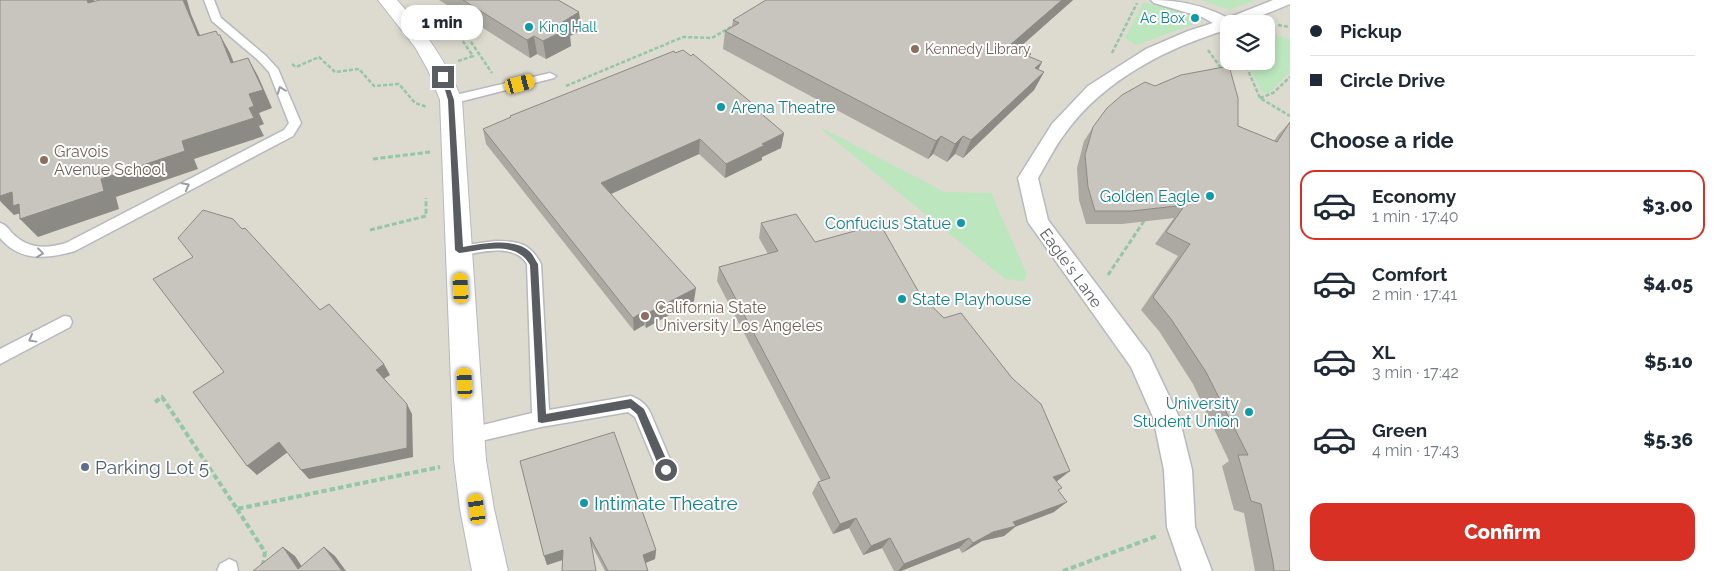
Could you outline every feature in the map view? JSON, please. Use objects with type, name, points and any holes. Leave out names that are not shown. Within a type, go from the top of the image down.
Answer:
[{"type":"street","points":[[387,0],[432,54],[442,105],[459,250],[468,436],[477,509],[490,571]]},
{"type":"street","points":[[1159,0],[1208,14],[1220,20]]},
{"type":"street","name":"Eagle's Lane","points":[[1249,15],[1286,0]]},
{"type":"street","name":"Eagle's Lane","points":[[1197,571],[1181,527],[1178,470],[1166,417],[1140,361],[1038,222],[1028,178],[1059,128],[1094,90],[1152,53],[1194,34],[1220,26]]},
{"type":"lane","points":[[0,228],[5,235],[26,251],[48,254],[70,247],[289,133],[294,123],[274,71],[262,58],[216,18],[209,0]]},
{"type":"lane","points":[[442,105],[550,76]]},
{"type":"lane","points":[[459,250],[489,246],[516,247],[528,254],[534,264],[542,419]]},
{"type":"lane","points":[[0,357],[64,322]]},
{"type":"lane","points":[[468,436],[542,419],[631,404],[641,412],[666,470]]},
{"type":"path","points":[[1094,90],[1139,0]]},
{"type":"path","points":[[550,76],[565,86],[683,37],[712,38],[743,19]]},
{"type":"path","points":[[458,61],[473,56],[458,34],[465,33],[496,79]]},
{"type":"path","points":[[1194,34],[1222,66],[1225,75]]},
{"type":"path","points":[[289,61],[296,67],[319,57],[335,72],[359,69],[374,86],[399,84],[415,104],[442,105]]},
{"type":"path","points":[[1248,70],[1260,98],[1290,116]]},
{"type":"path","points":[[1260,98],[1266,98],[1278,91],[1290,77]]},
{"type":"path","points":[[373,159],[433,152]]},
{"type":"path","points":[[370,230],[426,216],[426,198]]},
{"type":"path","points":[[1092,298],[1144,221]]},
{"type":"path","points":[[155,402],[162,397],[265,552],[263,564],[258,571]]},
{"type":"path","points":[[237,509],[418,473],[442,466]]},
{"type":"path","points":[[1063,571],[1181,527]]},
{"type":"shaded area","name":"California State University Los Angeles","points":[[0,0],[1290,0],[1290,571],[0,571]]},
{"type":"green space","points":[[1201,0],[1256,0],[1229,10]]},
{"type":"green space","points":[[1143,3],[1199,16],[1189,21],[1194,24],[1136,45],[1126,39],[1126,37]]},
{"type":"green space","points":[[1275,35],[1290,39],[1290,71],[1269,93],[1263,93],[1252,70],[1275,70]]},
{"type":"green space","points":[[822,128],[944,192],[991,193],[1027,275],[1024,281],[1005,279]]},
{"type":"building","points":[[0,0],[87,0],[88,3],[100,0],[183,0],[198,36],[216,31],[220,35],[231,63],[248,58],[263,90],[249,94],[254,106],[249,108],[254,118],[182,141],[185,151],[101,179],[104,191],[20,219],[19,204],[13,206],[12,192],[0,196]]},
{"type":"building","points":[[463,0],[558,0],[579,12],[561,23],[569,28],[543,41],[534,36],[527,40]]},
{"type":"building","name":"Kennedy Library","points":[[766,0],[1062,0],[1010,45],[1031,54],[1028,56],[1042,62],[1035,68],[1044,72],[971,140],[963,136],[955,144],[941,136],[936,141],[725,31],[739,23],[733,20]]},
{"type":"building","points":[[683,50],[691,56],[693,54],[753,104],[751,105],[784,133],[762,144],[765,145],[726,164],[700,139],[601,183],[696,288],[646,314],[644,311],[633,318],[483,129],[510,116],[674,51],[675,53]]},
{"type":"building","points":[[1220,68],[1220,70],[1230,70],[1238,98],[1238,126],[1277,142],[1290,122],[1290,571],[1274,571],[1261,504],[1251,501],[1238,455],[1248,455],[1206,372],[1171,319],[1153,297],[1190,244],[1166,232],[1185,205],[1132,211],[1095,211],[1088,187],[1085,155],[1093,127],[1107,108],[1122,95],[1145,82],[1155,86],[1181,75]]},
{"type":"building","points":[[203,210],[233,219],[242,229],[245,228],[320,310],[329,304],[384,364],[376,370],[407,404],[407,448],[301,470],[279,442],[247,466],[193,392],[224,372],[153,279],[193,257],[178,238]]},
{"type":"building","points":[[796,214],[815,242],[880,224],[921,296],[944,318],[961,313],[1012,378],[1041,404],[1070,471],[1053,477],[1062,488],[1058,490],[1067,502],[1013,522],[1016,526],[993,532],[973,543],[969,538],[904,564],[890,538],[871,546],[856,518],[840,524],[818,482],[830,478],[719,267],[778,251],[761,223]]},
{"type":"building","name":"Intimate Theatre","points":[[614,432],[656,550],[643,555],[648,571],[608,571],[590,537],[596,571],[562,571],[563,550],[544,556],[520,461]]},
{"type":"building","points":[[283,547],[298,569],[324,547],[342,571],[253,571]]},
{"type":"place","name":"Ac Box","points":[[1195,18]]},
{"type":"place","name":"King Hall","points":[[529,27]]},
{"type":"place","name":"Kennedy Library","points":[[915,49]]},
{"type":"place","name":"Arena Theatre","points":[[721,107]]},
{"type":"place","name":"Gravois Avenue School","points":[[44,160]]},
{"type":"place","name":"Golden Eagle","points":[[1210,196]]},
{"type":"place","name":"Confucius Statue","points":[[961,223]]},
{"type":"place","name":"State Playhouse","points":[[902,299]]},
{"type":"place","name":"California State University Los Angeles","points":[[645,316]]},
{"type":"place","name":"University Student Union","points":[[1249,412]]},
{"type":"place","name":"Parking Lot 5","points":[[85,467]]},
{"type":"place","name":"Intimate Theatre","points":[[584,503]]},
{"type":"route","points":[[443,77],[451,100],[459,250],[489,246],[516,247],[528,254],[534,264],[542,419],[631,404],[641,412],[666,470]]}]
